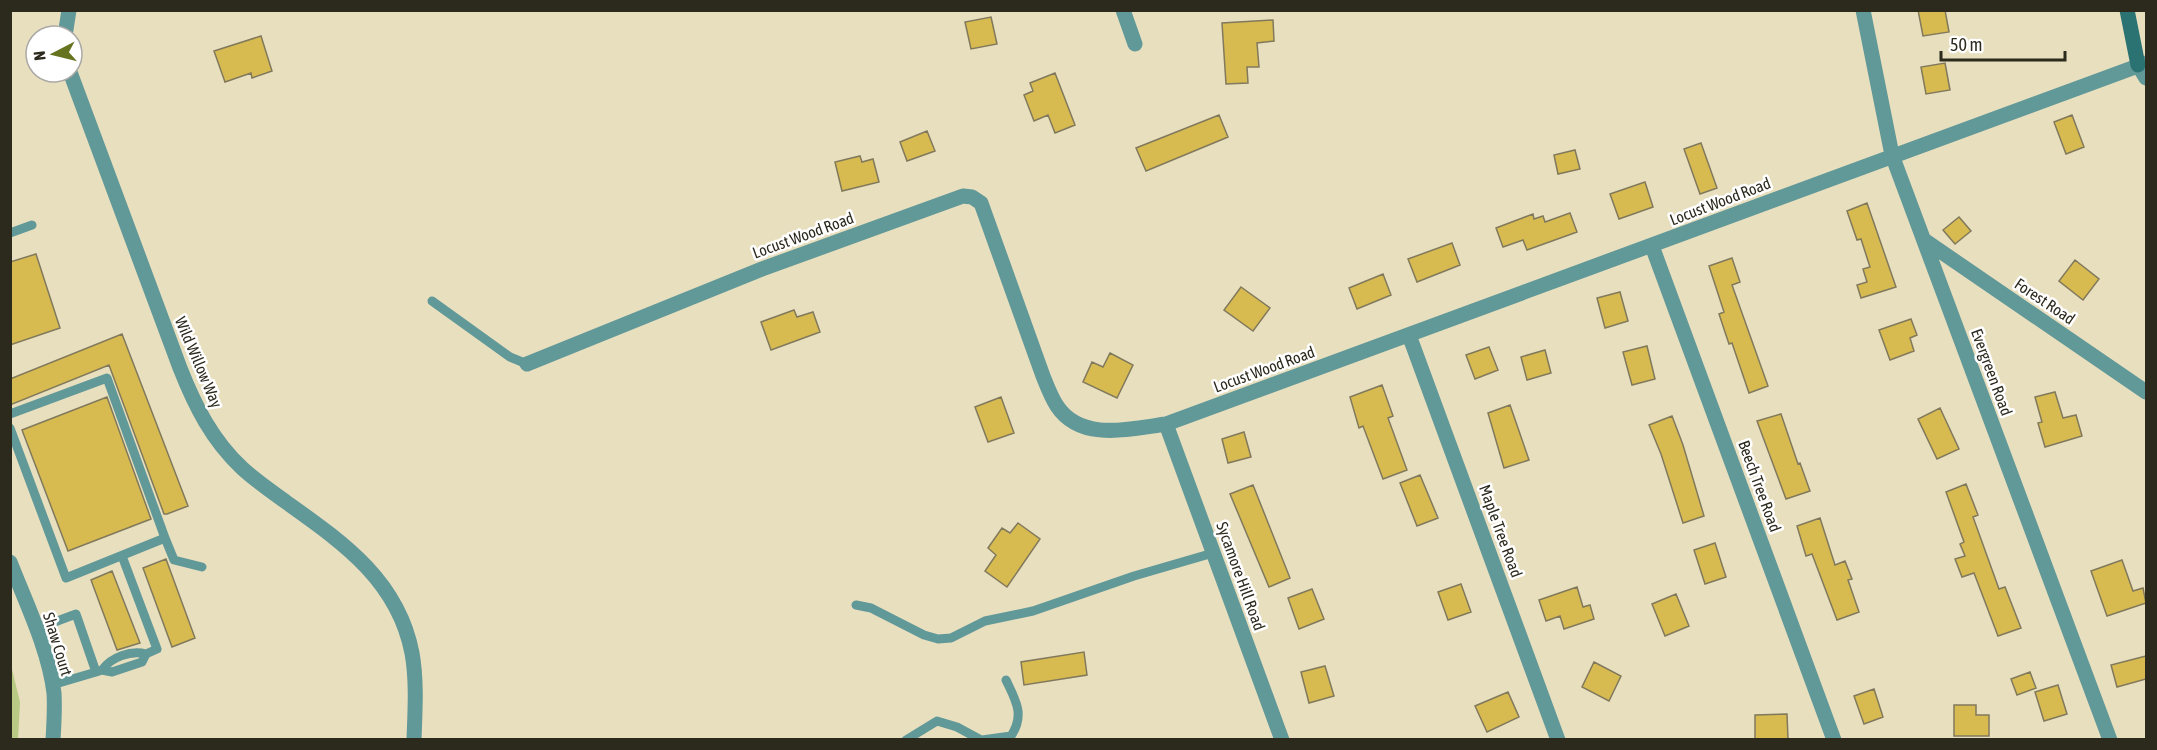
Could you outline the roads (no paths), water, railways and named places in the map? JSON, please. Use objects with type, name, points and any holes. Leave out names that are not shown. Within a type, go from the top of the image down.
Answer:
[{"type":"street","points":[[1123,10],[1135,44]]},
{"type":"street","name":"Evergreen Road","points":[[1863,10],[1892,155],[2110,740]]},
{"type":"street","points":[[2127,10],[2144,69]]},
{"type":"street","name":"Locust Wood Road","points":[[527,364],[762,269],[963,196],[972,197],[981,203],[1043,376],[1055,404],[1064,416],[1076,425],[1093,430],[1118,430],[1166,424],[1652,246],[1892,155],[2144,69]]},
{"type":"street","name":"Wild Willow Way","points":[[74,84],[180,368],[202,418],[214,437],[243,469],[333,536],[366,565],[395,606],[411,652],[415,683],[414,740]]},
{"type":"street","name":"Forest Road","points":[[1924,240],[2146,392]]},
{"type":"street","name":"Beech Tree Road","points":[[1652,246],[1834,740]]},
{"type":"street","name":"Maple Tree Road","points":[[1410,335],[1558,740]]},
{"type":"street","name":"Sycamore Hill Road","points":[[1166,424],[1282,740]]},
{"type":"street","name":"Shaw Court","points":[[10,562],[36,629],[52,685],[54,694],[53,740]]},
{"type":"lane","points":[[10,233],[32,225]]},
{"type":"lane","points":[[432,301],[510,357],[527,364]]},
{"type":"lane","points":[[10,414],[107,378],[174,560],[202,567]]},
{"type":"lane","points":[[10,428],[66,578],[165,538]]},
{"type":"lane","points":[[856,605],[871,608],[924,635],[938,639],[951,638],[985,621],[1033,611],[1134,576],[1213,553]]},
{"type":"lane","points":[[52,685],[99,671],[107,662],[136,651],[146,654],[157,649],[122,556]]},
{"type":"lane","points":[[36,629],[75,614],[99,671]]},
{"type":"lane","points":[[906,740],[937,721],[957,727],[981,740],[1011,736],[1018,725],[1018,705],[1006,680]]}]
